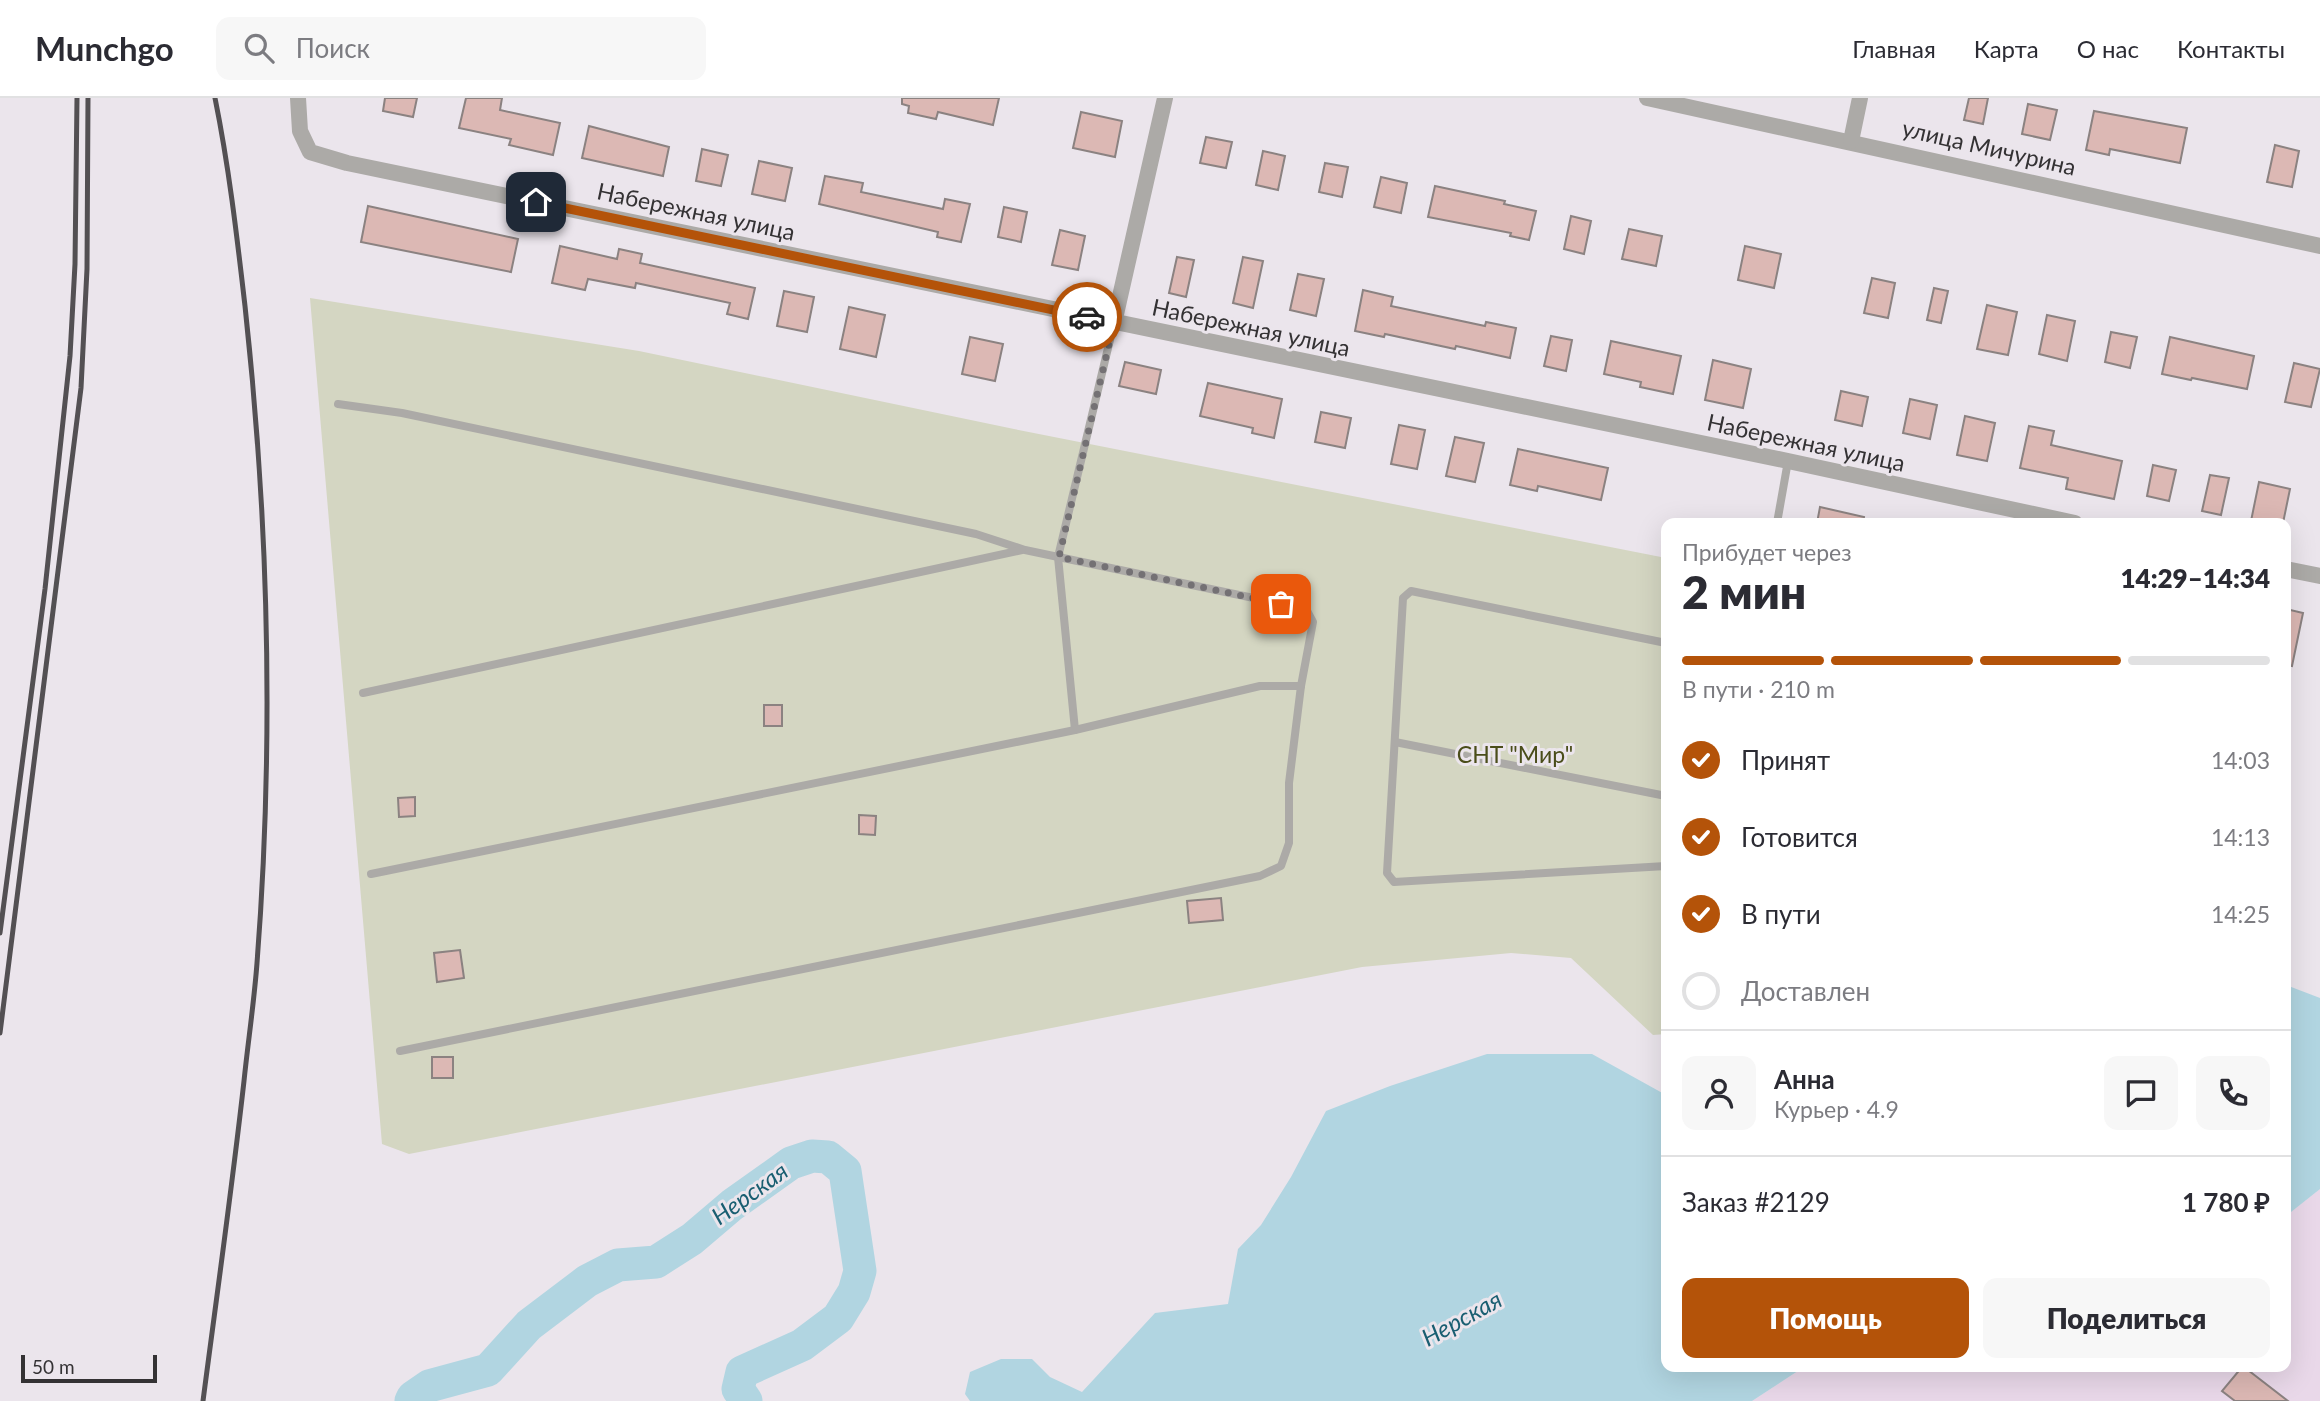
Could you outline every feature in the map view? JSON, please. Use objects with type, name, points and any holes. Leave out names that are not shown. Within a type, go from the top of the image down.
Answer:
[{"type":"street","name":"Набережная улица","points":[[298,98],[300,131],[310,152],[334,159],[2051,518]]},
{"type":"street","points":[[1114,323],[1164,98]]},
{"type":"street","name":"улица Мичурина","points":[[1647,98],[2320,246]]},
{"type":"street","points":[[1851,141],[1860,98]]},
{"type":"street","points":[[2291,570],[2320,576]]},
{"type":"lane","points":[[1075,730],[1059,557],[1114,323]]},
{"type":"lane","points":[[338,404],[402,414],[962,531],[1025,550],[1306,609],[1313,622],[1301,686],[1289,783],[1289,843],[1281,866],[1260,876],[400,1051]]},
{"type":"lane","points":[[1778,518],[1788,461]]},
{"type":"lane","points":[[363,693],[1025,550]]},
{"type":"lane","points":[[1661,642],[1411,592],[1403,598],[1387,873],[1394,882],[1661,866]]},
{"type":"lane","points":[[371,874],[1075,730],[1260,686],[1301,686]]},
{"type":"lane","points":[[1395,741],[1661,795]]},
{"type":"shaded area","points":[[2320,1189],[2320,1401],[1752,1401],[1796,1372],[2291,1372],[2291,1212]]},
{"type":"green space","name":"СНТ \"Мир\"","points":[[310,298],[639,351],[1014,429],[1661,557],[1661,1034],[1653,1035],[1571,958],[1511,953],[1362,967],[409,1154],[382,1144]]},
{"type":"water","points":[[2291,987],[2320,998],[2320,1189],[2291,1212]]},
{"type":"water","points":[[1487,1054],[1592,1054],[1661,1092],[1661,1372],[1796,1372],[1752,1401],[970,1401],[965,1394],[970,1372],[1001,1359],[1032,1359],[1050,1377],[1082,1392],[1155,1313],[1228,1304],[1238,1249],[1261,1225],[1291,1177],[1326,1111],[1390,1086]]},
{"type":"building","points":[[385,98],[417,98],[413,117],[383,111]]},
{"type":"building","points":[[466,98],[502,98],[500,110],[560,123],[553,155],[509,145],[511,139],[459,128]]},
{"type":"building","points":[[902,98],[999,98],[993,125],[938,112],[936,119],[908,113],[909,106],[902,104]]},
{"type":"building","points":[[1969,98],[1988,98],[1983,124],[1964,120]]},
{"type":"building","points":[[2028,104],[2057,110],[2050,140],[2022,134]]},
{"type":"building","points":[[2094,111],[2187,128],[2180,163],[2110,149],[2109,155],[2086,150]]},
{"type":"building","points":[[1081,112],[1122,121],[1115,157],[1073,148]]},
{"type":"building","points":[[589,126],[669,147],[663,176],[582,158]]},
{"type":"building","points":[[1206,137],[1232,142],[1226,168],[1200,163]]},
{"type":"building","points":[[2275,145],[2299,151],[2292,187],[2267,182]]},
{"type":"building","points":[[702,149],[728,155],[721,186],[696,181]]},
{"type":"building","points":[[1263,151],[1285,156],[1278,190],[1256,185]]},
{"type":"building","points":[[759,161],[792,168],[785,201],[752,194]]},
{"type":"building","points":[[1325,163],[1348,167],[1342,197],[1319,192]]},
{"type":"building","points":[[825,176],[863,183],[861,192],[943,209],[945,199],[970,204],[961,242],[937,237],[938,232],[819,204]]},
{"type":"building","points":[[1381,177],[1407,183],[1401,213],[1374,207]]},
{"type":"building","points":[[1435,186],[1505,201],[1504,204],[1536,211],[1529,240],[1510,236],[1511,233],[1428,217]]},
{"type":"building","points":[[368,206],[518,239],[511,272],[361,242]]},
{"type":"building","points":[[1004,207],[1027,212],[1021,242],[998,237]]},
{"type":"building","points":[[1571,216],[1591,221],[1584,254],[1564,249]]},
{"type":"building","points":[[1629,229],[1662,236],[1656,266],[1622,259]]},
{"type":"building","points":[[1060,230],[1085,236],[1078,270],[1052,265]]},
{"type":"building","points":[[560,246],[617,259],[619,249],[642,254],[640,263],[755,288],[748,319],[727,314],[730,303],[636,283],[635,288],[588,279],[585,290],[552,283]]},
{"type":"building","points":[[1745,246],[1781,254],[1774,288],[1738,280]]},
{"type":"building","points":[[1177,257],[1194,260],[1186,297],[1169,293]]},
{"type":"building","points":[[1243,257],[1263,261],[1253,308],[1233,303]]},
{"type":"building","points":[[1298,274],[1324,279],[1316,316],[1290,310]]},
{"type":"building","points":[[1872,278],[1895,283],[1888,318],[1864,313]]},
{"type":"building","points":[[1934,288],[1948,291],[1941,323],[1927,320]]},
{"type":"building","points":[[1363,290],[1393,297],[1391,306],[1485,326],[1486,322],[1516,328],[1510,358],[1456,346],[1455,349],[1385,334],[1384,337],[1355,331]]},
{"type":"building","points":[[784,291],[814,297],[807,332],[777,326]]},
{"type":"building","points":[[1987,305],[2017,312],[2008,355],[1977,349]]},
{"type":"building","points":[[849,307],[885,315],[876,357],[840,349]]},
{"type":"building","points":[[2047,315],[2075,321],[2067,361],[2039,354]]},
{"type":"building","points":[[2111,332],[2137,337],[2130,368],[2105,362]]},
{"type":"building","points":[[1551,336],[1572,340],[1566,371],[1544,366]]},
{"type":"building","points":[[970,337],[1003,344],[995,381],[962,374]]},
{"type":"building","points":[[2170,337],[2254,356],[2247,389],[2162,374]]},
{"type":"building","points":[[1611,341],[1681,356],[1673,394],[1640,387],[1641,382],[1604,374]]},
{"type":"building","points":[[1713,360],[1751,369],[1743,408],[1705,400]]},
{"type":"building","points":[[1125,362],[1161,370],[1156,394],[1119,386]]},
{"type":"building","points":[[2294,363],[2320,369],[2311,407],[2285,402]]},
{"type":"building","points":[[1208,383],[1282,399],[1274,438],[1252,433],[1253,428],[1200,416]]},
{"type":"building","points":[[1841,391],[1868,397],[1862,426],[1835,420]]},
{"type":"building","points":[[1910,399],[1937,405],[1930,439],[1903,433]]},
{"type":"building","points":[[1321,412],[1351,418],[1345,448],[1315,442]]},
{"type":"building","points":[[1965,416],[1995,423],[1987,461],[1957,455]]},
{"type":"building","points":[[1399,425],[1425,430],[1417,469],[1391,464]]},
{"type":"building","points":[[2029,426],[2054,431],[2051,445],[2122,461],[2114,499],[2066,489],[2068,478],[2020,468]]},
{"type":"building","points":[[1455,437],[1484,443],[1475,482],[1446,476]]},
{"type":"building","points":[[1518,449],[1608,468],[1601,500],[1538,486],[1537,491],[1510,485]]},
{"type":"building","points":[[2153,465],[2176,470],[2169,501],[2147,496]]},
{"type":"building","points":[[2210,475],[2229,478],[2221,515],[2202,511]]},
{"type":"building","points":[[2259,482],[2290,489],[2284,518],[2252,518]]},
{"type":"building","points":[[1820,507],[1864,517],[1864,518],[1818,518]]},
{"type":"building","points":[[2291,610],[2303,613],[2291,666]]},
{"type":"building","points":[[764,705],[782,705],[782,726],[764,726]]},
{"type":"building","points":[[415,797],[415,816],[399,817],[398,798]]},
{"type":"building","points":[[859,815],[876,816],[875,835],[859,834]]},
{"type":"building","points":[[1221,898],[1223,920],[1189,923],[1187,901]]},
{"type":"building","points":[[460,950],[464,978],[437,982],[434,953]]},
{"type":"building","points":[[432,1057],[453,1057],[453,1078],[432,1078]]},
{"type":"building","points":[[2238,1372],[2250,1372],[2288,1401],[2235,1401],[2222,1391]]},
{"type":"waterway","name":"Нерская","points":[[411,1401],[429,1386],[488,1370],[529,1325],[587,1281],[618,1265],[656,1262],[692,1239],[732,1205],[791,1163],[812,1156],[828,1157],[845,1171],[860,1271],[854,1292],[838,1318],[802,1345],[742,1372],[738,1389],[746,1401]]},
{"type":"railway","points":[[0,933],[45,589],[70,356],[75,264],[77,98]]},
{"type":"railway","points":[[0,1033],[81,388],[87,269],[88,98]]},
{"type":"railway","points":[[203,1401],[256,978],[266,799],[267,717],[264,552],[253,388],[236,228],[215,98]]},
{"type":"way so far","points":[[1087,317],[1114,323],[1059,557],[1281,604]]},
{"type":"route","points":[[536,202],[1087,317]]}]
